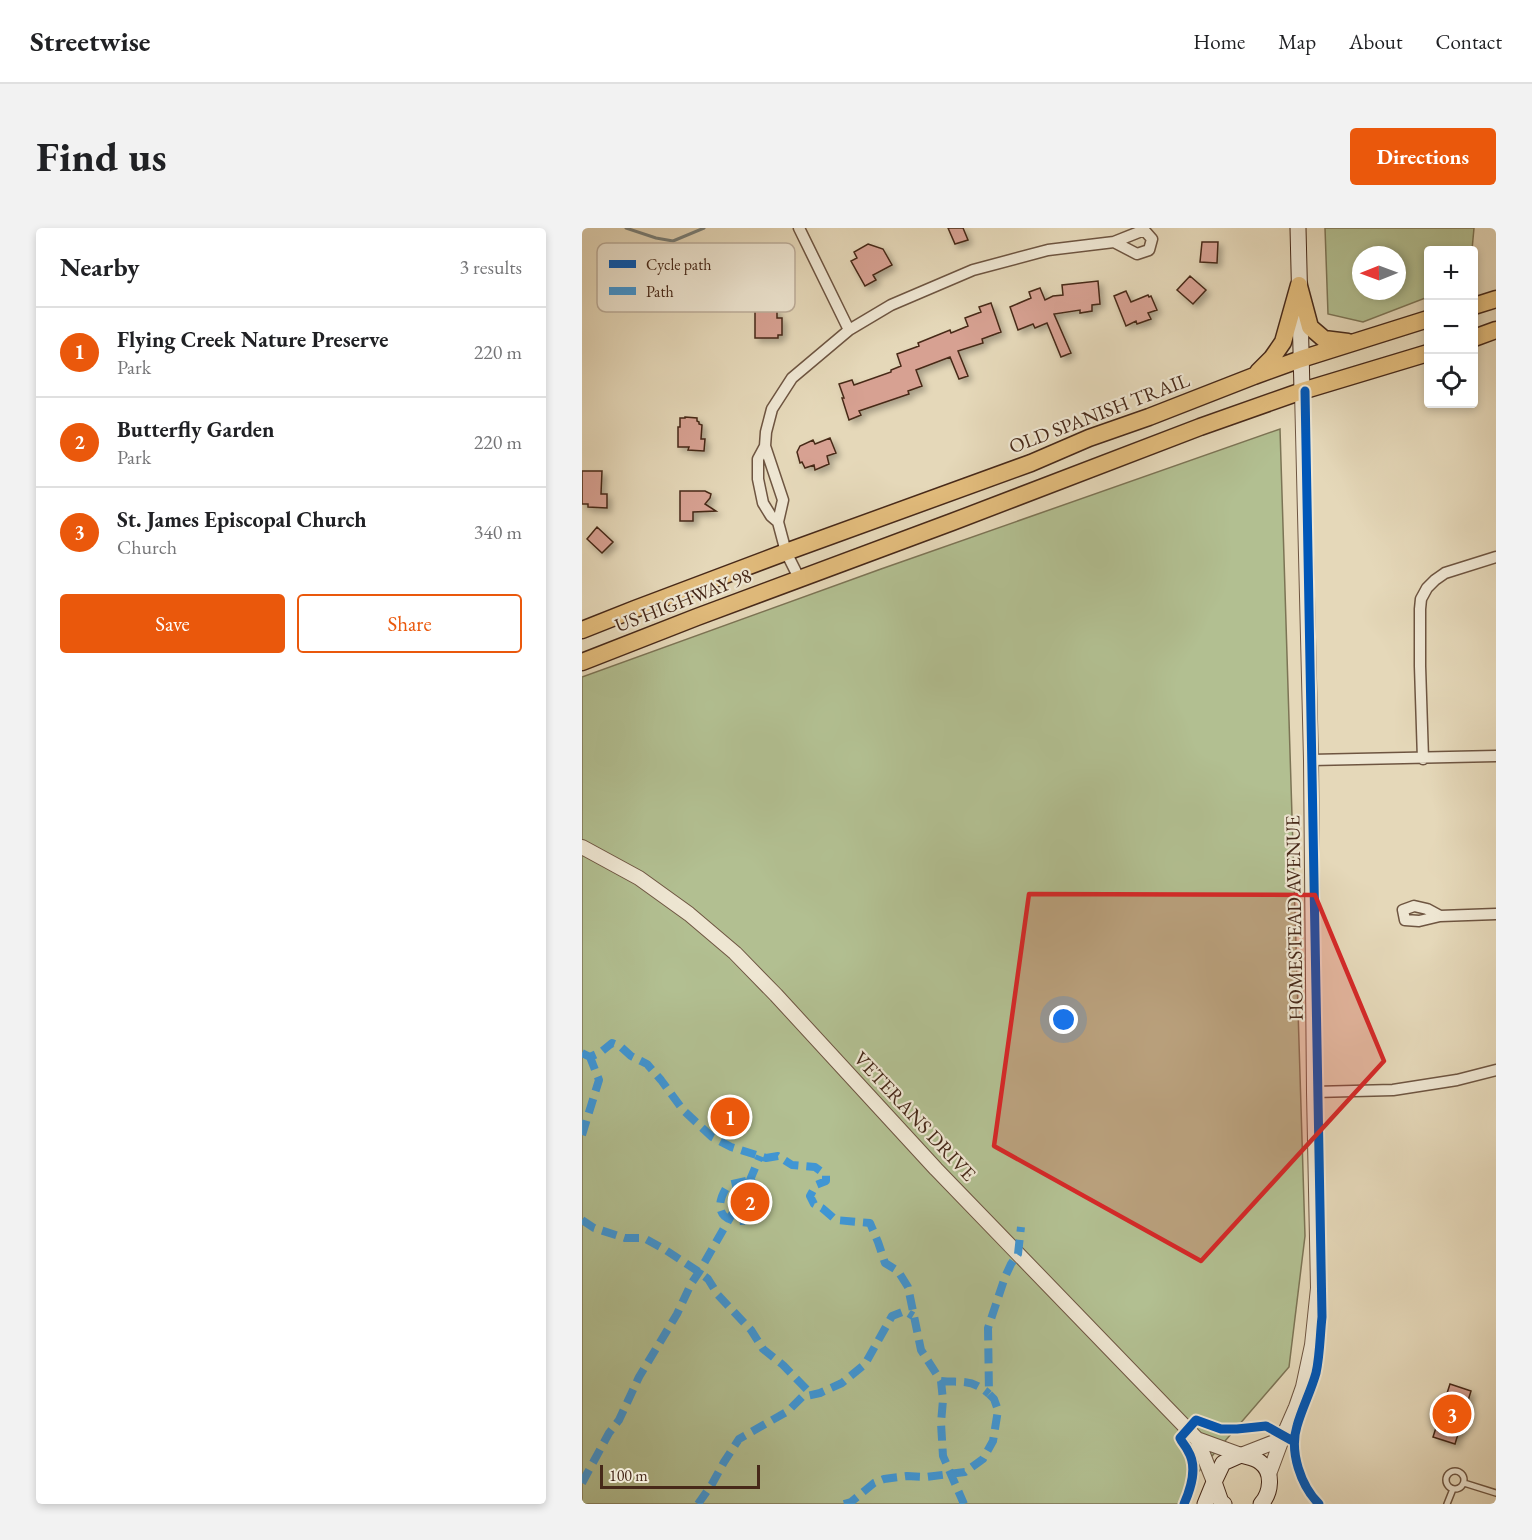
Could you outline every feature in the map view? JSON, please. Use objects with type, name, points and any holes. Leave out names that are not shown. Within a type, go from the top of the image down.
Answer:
[{"type":"main road","points":[[1298,228],[1302,391]]},
{"type":"main road","points":[[1299,285],[1310,327],[1324,339],[1353,343]]},
{"type":"main road","points":[[1254,376],[1272,358],[1283,342],[1299,285]]},
{"type":"main road","points":[[1478,304],[1496,299]]},
{"type":"main road","name":"OLD SPANISH TRAIL","points":[[786,552],[1031,463],[1089,438],[1254,376],[1424,320]]},
{"type":"main road","points":[[1478,336],[1496,330]]},
{"type":"main road","points":[[799,578],[1200,427],[1302,391],[1425,354]]},
{"type":"main road","name":"US HIGHWAY 98","points":[[582,630],[786,552]]},
{"type":"main road","name":"US HIGHWAY 98","points":[[582,662],[799,578]]},
{"type":"main road","points":[[1205,1504],[1223,1463],[1242,1455],[1260,1462],[1271,1489],[1261,1504]]},
{"type":"main road","points":[[1214,1482],[1221,1502],[1224,1504]]},
{"type":"street","points":[[799,228],[849,330]]},
{"type":"street","points":[[799,578],[786,552],[778,522],[783,500],[765,446],[772,409],[792,378],[849,330],[891,305],[973,270],[1048,250],[1114,242]]},
{"type":"street","name":"HOMESTEAD AVENUE","points":[[1271,1489],[1282,1439],[1303,1387],[1312,1345],[1318,1288],[1311,760],[1302,391]]},
{"type":"street","points":[[765,446],[758,459],[760,490],[766,509],[778,522]]},
{"type":"street","points":[[1423,759],[1420,666],[1421,599],[1435,579],[1445,573],[1496,557]]},
{"type":"street","points":[[1311,760],[1496,756]]},
{"type":"street","name":"VETERANS DRIVE","points":[[582,847],[639,878],[689,914],[735,953],[936,1169],[1197,1439],[1214,1482]]},
{"type":"street","points":[[1440,916],[1496,914]]},
{"type":"street","points":[[1314,1092],[1393,1090],[1457,1080],[1496,1070]]},
{"type":"street","name":"VETERANS DRIVE","points":[[1197,1439],[1242,1455]]},
{"type":"street","points":[[1242,1455],[1282,1439]]},
{"type":"lane","points":[[1455,1471],[1464,1477],[1464,1482],[1461,1488],[1453,1489],[1446,1481],[1449,1473],[1455,1471]]},
{"type":"lane","points":[[1464,1482],[1496,1493]]},
{"type":"lane","points":[[1447,1504],[1453,1489]]},
{"type":"highlighted area","points":[[1029,894],[1315,895],[1384,1061],[1201,1261],[994,1146]]},
{"type":"green space","points":[[1325,228],[1474,228],[1472,246],[1424,246],[1424,299],[1363,322],[1328,314]]},
{"type":"green space","points":[[1280,429],[1305,1236],[1289,1367],[1187,1485],[1184,1504],[582,1504],[582,677]]},
{"type":"building","points":[[948,228],[963,228],[968,240],[955,244]]},
{"type":"building","points":[[1202,242],[1218,242],[1217,263],[1200,262]]},
{"type":"building","points":[[868,244],[883,249],[892,265],[873,275],[876,280],[865,286],[851,261],[857,258],[854,252]]},
{"type":"building","points":[[1190,276],[1206,290],[1193,304],[1177,290]]},
{"type":"building","points":[[1098,281],[1100,304],[1092,305],[1092,311],[1080,313],[1080,310],[1054,314],[1071,353],[1061,357],[1047,323],[1035,328],[1033,324],[1018,330],[1010,307],[1031,298],[1029,292],[1040,288],[1045,300],[1063,295],[1062,285]]},
{"type":"building","points":[[1126,291],[1131,302],[1148,295],[1151,296],[1157,310],[1148,313],[1151,319],[1137,324],[1136,321],[1126,326],[1114,296]]},
{"type":"building","points":[[991,303],[1001,332],[982,339],[983,343],[958,351],[968,376],[959,379],[950,357],[916,370],[922,386],[908,391],[909,394],[859,411],[861,415],[849,420],[839,384],[852,380],[854,385],[891,372],[901,366],[897,354],[950,330],[951,333],[968,326],[965,318],[981,312],[979,307]]},
{"type":"building","points":[[755,312],[777,312],[777,318],[782,318],[782,335],[778,335],[778,338],[755,338]]},
{"type":"building","points":[[680,418],[697,418],[699,424],[702,425],[701,439],[705,439],[704,451],[678,447]]},
{"type":"building","points":[[830,438],[836,453],[827,456],[829,464],[815,470],[814,465],[805,468],[802,462],[800,463],[797,452],[800,446],[813,440],[815,444]]},
{"type":"building","points":[[582,471],[602,471],[601,494],[607,494],[607,508],[588,507],[588,504],[582,504]]},
{"type":"building","points":[[680,491],[705,491],[711,494],[705,504],[716,511],[693,512],[693,521],[680,521]]},
{"type":"building","points":[[597,527],[613,542],[602,553],[587,539]]},
{"type":"building","points":[[1450,1384],[1471,1391],[1455,1444],[1433,1437]]},
{"type":"waterway","points":[[626,228],[673,241],[704,228]]},
{"type":"marked path","points":[[582,1053],[590,1057],[612,1043],[620,1046],[631,1056],[647,1064],[683,1110],[712,1137],[731,1147],[766,1158],[778,1156],[792,1165],[815,1167],[826,1175],[826,1181],[816,1185],[810,1196],[814,1204],[836,1220],[870,1223],[885,1263],[898,1271],[908,1287],[921,1350],[941,1381],[943,1456],[964,1504]]},
{"type":"marked path","points":[[582,1135],[599,1080],[590,1057]]},
{"type":"marked path","points":[[582,1483],[609,1433],[619,1420],[639,1377],[731,1216],[760,1156]]},
{"type":"marked path","points":[[750,1180],[762,1194],[764,1205],[759,1214],[739,1221],[728,1219],[722,1212],[721,1201],[728,1185],[750,1180]]},
{"type":"marked path","points":[[582,1220],[594,1228],[625,1238],[644,1238],[699,1272],[708,1279],[718,1295],[751,1330],[763,1349],[783,1365],[812,1395]]},
{"type":"marked path","points":[[844,1504],[851,1502],[874,1483],[884,1479],[965,1472],[983,1459],[993,1441],[998,1410],[994,1399],[989,1394],[988,1328],[1005,1277],[1018,1254],[1021,1227]]},
{"type":"marked path","points":[[698,1504],[739,1439],[788,1411],[802,1397],[820,1393],[842,1383],[865,1364],[892,1316],[905,1311],[913,1316]]},
{"type":"marked path","points":[[941,1381],[971,1383],[989,1394]]},
{"type":"cycle path","points":[[1305,391],[1322,1317],[1316,1373],[1297,1426],[1295,1447],[1302,1478],[1319,1504]]},
{"type":"cycle path","points":[[1184,1504],[1191,1484],[1193,1464],[1180,1438],[1196,1420],[1221,1429],[1266,1426],[1291,1440]]},
{"type":"place","name":"Flying Creek Nature Preserve","points":[[730,1117]]},
{"type":"place","name":"Butterfly Garden","points":[[750,1202]]},
{"type":"place","name":"St. James Episcopal Church","points":[[1452,1414]]}]
